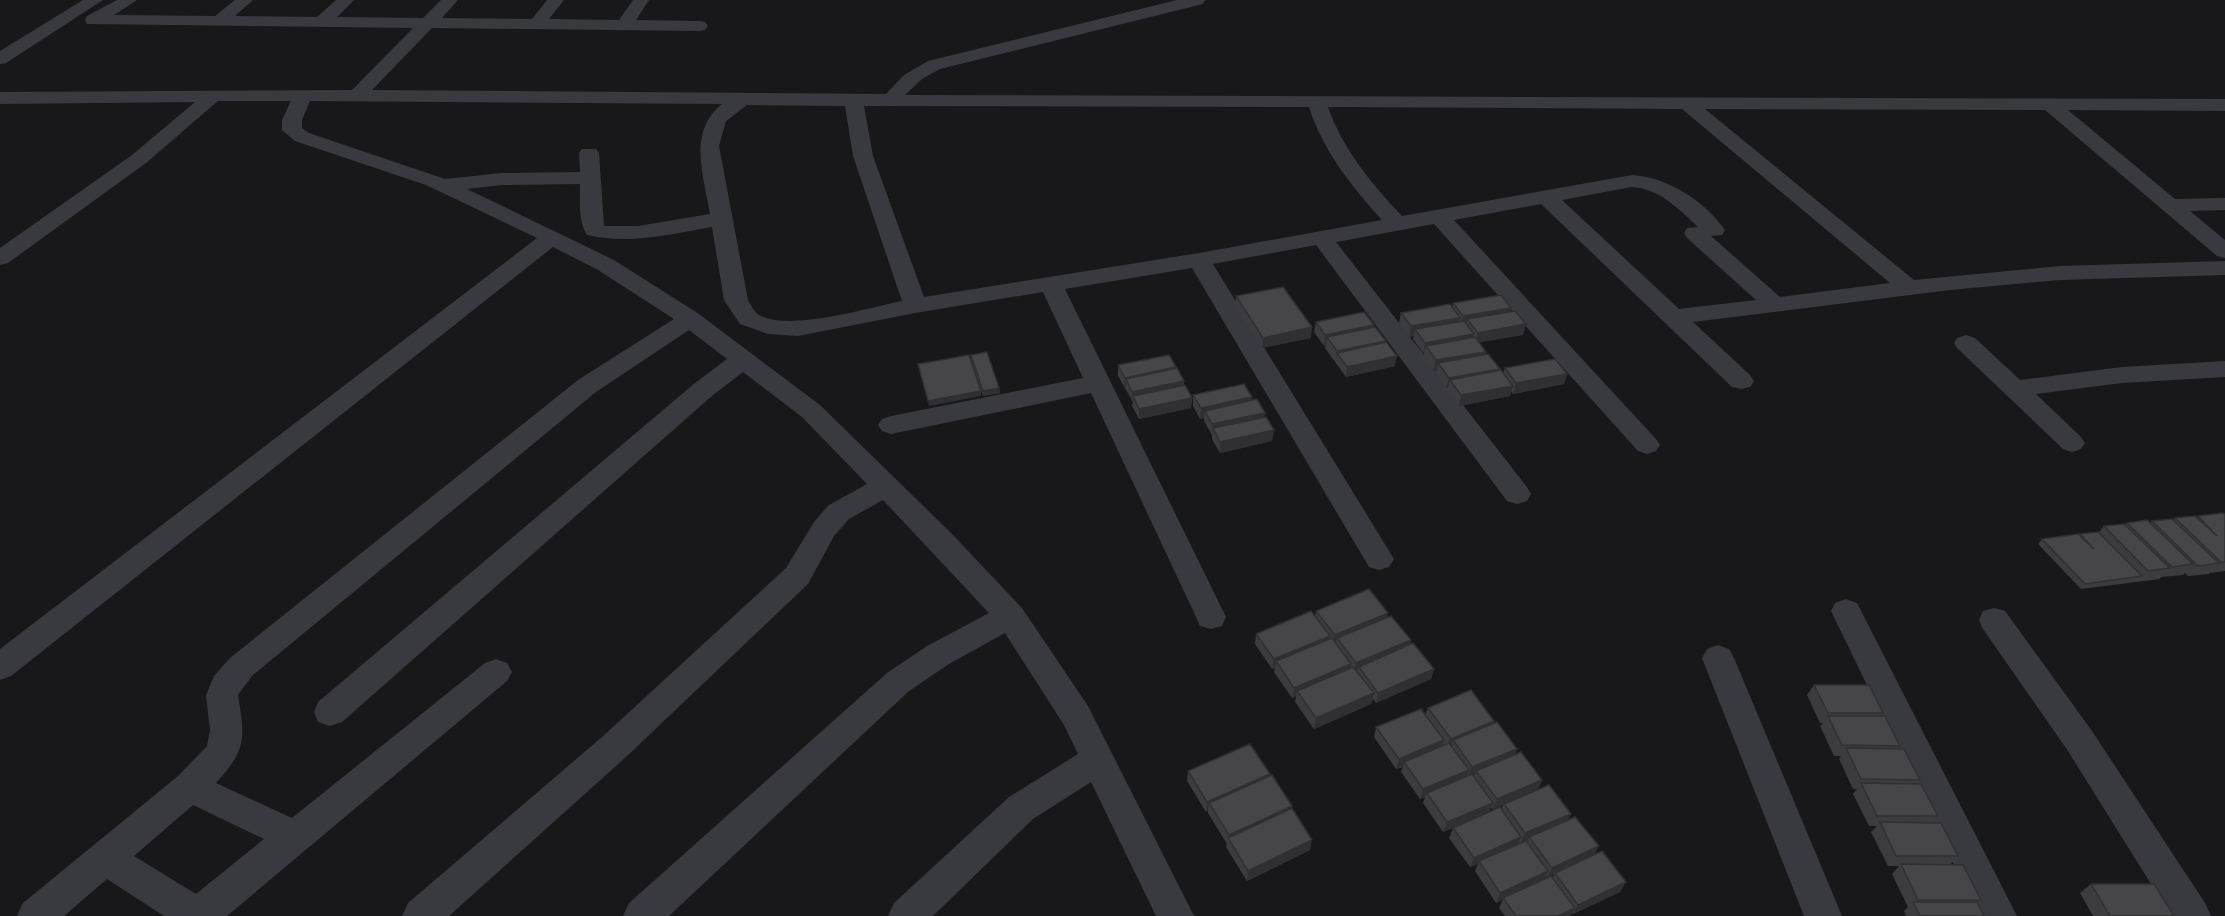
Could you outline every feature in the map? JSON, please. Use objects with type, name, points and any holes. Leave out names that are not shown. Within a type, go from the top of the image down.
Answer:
[{"type":"street","points":[[0,59],[95,0]]},
{"type":"street","points":[[129,0],[93,20],[699,26]]},
{"type":"street","points":[[219,21],[245,0]]},
{"type":"street","points":[[321,22],[346,0]]},
{"type":"street","points":[[356,96],[450,0]]},
{"type":"street","points":[[536,25],[556,0]]},
{"type":"street","points":[[624,26],[641,0]]},
{"type":"street","points":[[892,100],[906,80],[917,71],[934,65],[1197,0]]},
{"type":"street","points":[[0,258],[140,159],[214,95]]},
{"type":"street","points":[[303,95],[292,120],[292,130],[302,137],[376,160],[442,185],[606,265],[673,306],[811,411],[941,541],[1011,617],[1076,716],[1175,916]]},
{"type":"street","points":[[0,98],[303,95],[892,100],[1320,112],[2065,117],[2225,105]]},
{"type":"street","points":[[743,99],[718,116],[711,128],[709,146],[736,300],[747,319],[768,327],[798,329],[915,306],[1199,260],[1643,180],[1665,187],[1774,304]]},
{"type":"street","points":[[854,100],[863,156],[915,306]]},
{"type":"street","points":[[1320,112],[1362,185],[1397,224]]},
{"type":"street","points":[[1701,114],[1909,288]]},
{"type":"street","points":[[2065,117],[2225,251]]},
{"type":"street","points":[[589,153],[592,222],[595,230],[605,234],[722,219]]},
{"type":"street","points":[[442,185],[502,179],[590,178]]},
{"type":"street","points":[[1546,196],[1741,381]]},
{"type":"street","points":[[2170,205],[2225,204]]},
{"type":"street","points":[[1439,216],[1647,445]]},
{"type":"street","points":[[0,668],[552,237]]},
{"type":"street","points":[[1321,237],[1517,494]]},
{"type":"street","points":[[1199,260],[1379,559]]},
{"type":"street","points":[[1674,317],[1909,288],[2060,273],[2225,268]]},
{"type":"street","points":[[1051,284],[1211,617]]},
{"type":"street","points":[[36,916],[190,787],[219,756],[226,742],[227,730],[222,695],[225,685],[241,667],[587,386],[644,347],[691,319]]},
{"type":"street","points":[[1966,343],[2072,443]]},
{"type":"street","points":[[330,712],[704,389],[743,359]]},
{"type":"street","points":[[2014,389],[2122,375],[2225,369]]},
{"type":"street","points":[[891,426],[1098,383]]},
{"type":"street","points":[[421,916],[614,747],[797,576],[824,529],[839,512],[886,486]]},
{"type":"street","points":[[1846,611],[1998,916]]},
{"type":"street","points":[[642,916],[898,682],[960,640],[1011,617]]},
{"type":"street","points":[[1994,620],[2080,741],[2192,916]]},
{"type":"street","points":[[1718,658],[1823,916]]},
{"type":"street","points":[[105,858],[198,916],[496,672]]},
{"type":"street","points":[[907,916],[1021,808],[1098,759]]},
{"type":"street","points":[[190,787],[294,836]]},
{"type":"building","points":[[1283,287],[1312,327],[1263,338],[1236,296]]},
{"type":"building","points":[[1501,295],[1511,308],[1463,316],[1453,303]]},
{"type":"building","points":[[1450,304],[1460,318],[1411,326],[1401,313]]},
{"type":"building","points":[[1515,311],[1526,324],[1478,333],[1467,319]]},
{"type":"building","points":[[1364,312],[1374,325],[1325,335],[1316,322]]},
{"type":"building","points":[[1464,321],[1474,334],[1425,343],[1415,329]]},
{"type":"building","points":[[1375,327],[1386,341],[1337,351],[1327,337]]},
{"type":"building","points":[[1475,337],[1486,352],[1436,360],[1426,346]]},
{"type":"building","points":[[1386,342],[1397,356],[1347,367],[1337,353]]},
{"type":"building","points":[[987,352],[999,388],[983,391],[971,355]]},
{"type":"building","points":[[1488,354],[1500,369],[1449,378],[1438,363]]},
{"type":"building","points":[[969,355],[981,391],[928,401],[918,364]]},
{"type":"building","points":[[1169,355],[1176,367],[1125,378],[1118,365]]},
{"type":"building","points":[[1555,359],[1567,374],[1516,383],[1505,368]]},
{"type":"building","points":[[1177,368],[1184,381],[1132,392],[1126,379]]},
{"type":"building","points":[[1501,370],[1513,386],[1461,395],[1450,380]]},
{"type":"building","points":[[1244,384],[1252,397],[1201,408],[1193,395]]},
{"type":"building","points":[[1185,385],[1192,398],[1139,409],[1133,396]]},
{"type":"building","points":[[1257,399],[1265,413],[1212,424],[1205,411]]},
{"type":"building","points":[[1266,417],[1274,430],[1220,442],[1213,428]]},
{"type":"building","points":[[2223,513],[2225,515],[2225,562],[2221,562],[2175,518],[2195,516],[2217,536],[2198,516]]},
{"type":"building","points":[[2172,519],[2219,563],[2198,566],[2152,521]]},
{"type":"building","points":[[2147,520],[2193,564],[2172,567],[2127,523]]},
{"type":"building","points":[[2124,524],[2170,568],[2148,571],[2104,526]]},
{"type":"building","points":[[2098,532],[2142,576],[2085,584],[2042,539],[2078,534],[2094,549],[2080,534]]},
{"type":"building","points":[[1369,589],[1388,613],[1335,635],[1316,611]]},
{"type":"building","points":[[1311,611],[1330,636],[1274,659],[1256,634]]},
{"type":"building","points":[[1391,616],[1411,640],[1356,663],[1337,638]]},
{"type":"building","points":[[1332,638],[1351,664],[1294,688],[1276,661]]},
{"type":"building","points":[[1413,643],[1434,669],[1378,693],[1359,667]]},
{"type":"building","points":[[1353,667],[1374,693],[1316,718],[1297,691]]},
{"type":"building","points":[[1814,685],[1869,685],[1883,713],[1828,713]]},
{"type":"building","points":[[1471,690],[1494,721],[1451,739],[1428,708]]},
{"type":"building","points":[[1421,709],[1444,740],[1399,759],[1376,727]]},
{"type":"building","points":[[1828,716],[1885,716],[1900,746],[1842,745]]},
{"type":"building","points":[[1497,722],[1517,749],[1472,767],[1453,740]]},
{"type":"building","points":[[1449,743],[1469,770],[1423,789],[1404,762]]},
{"type":"building","points":[[1250,744],[1270,774],[1207,802],[1188,771]]},
{"type":"building","points":[[1846,748],[1904,749],[1920,780],[1861,779]]},
{"type":"building","points":[[1521,752],[1542,780],[1497,799],[1476,771]]},
{"type":"building","points":[[1472,774],[1493,803],[1447,822],[1427,793]]},
{"type":"building","points":[[1272,775],[1292,806],[1229,835],[1209,803]]},
{"type":"building","points":[[1861,783],[1921,784],[1938,816],[1877,816]]},
{"type":"building","points":[[1549,785],[1571,814],[1525,833],[1504,804]]},
{"type":"building","points":[[1500,807],[1521,837],[1474,858],[1453,828]]},
{"type":"building","points":[[1292,808],[1312,840],[1248,871],[1228,838]]},
{"type":"building","points":[[1575,817],[1599,846],[1552,868],[1529,837]]},
{"type":"building","points":[[1880,822],[1941,823],[1958,856],[1896,856]]},
{"type":"building","points":[[1526,841],[1548,871],[1500,893],[1479,861]]},
{"type":"building","points":[[1602,851],[1626,882],[1578,905],[1555,873]]},
{"type":"building","points":[[1901,864],[1963,865],[1981,900],[1918,900]]},
{"type":"building","points":[[1551,876],[1575,908],[1558,916],[1516,916],[1503,898]]},
{"type":"building","points":[[2091,884],[2154,884],[2174,916],[2110,916]]},
{"type":"building","points":[[1913,902],[1977,902],[1984,916],[1920,916]]}]
